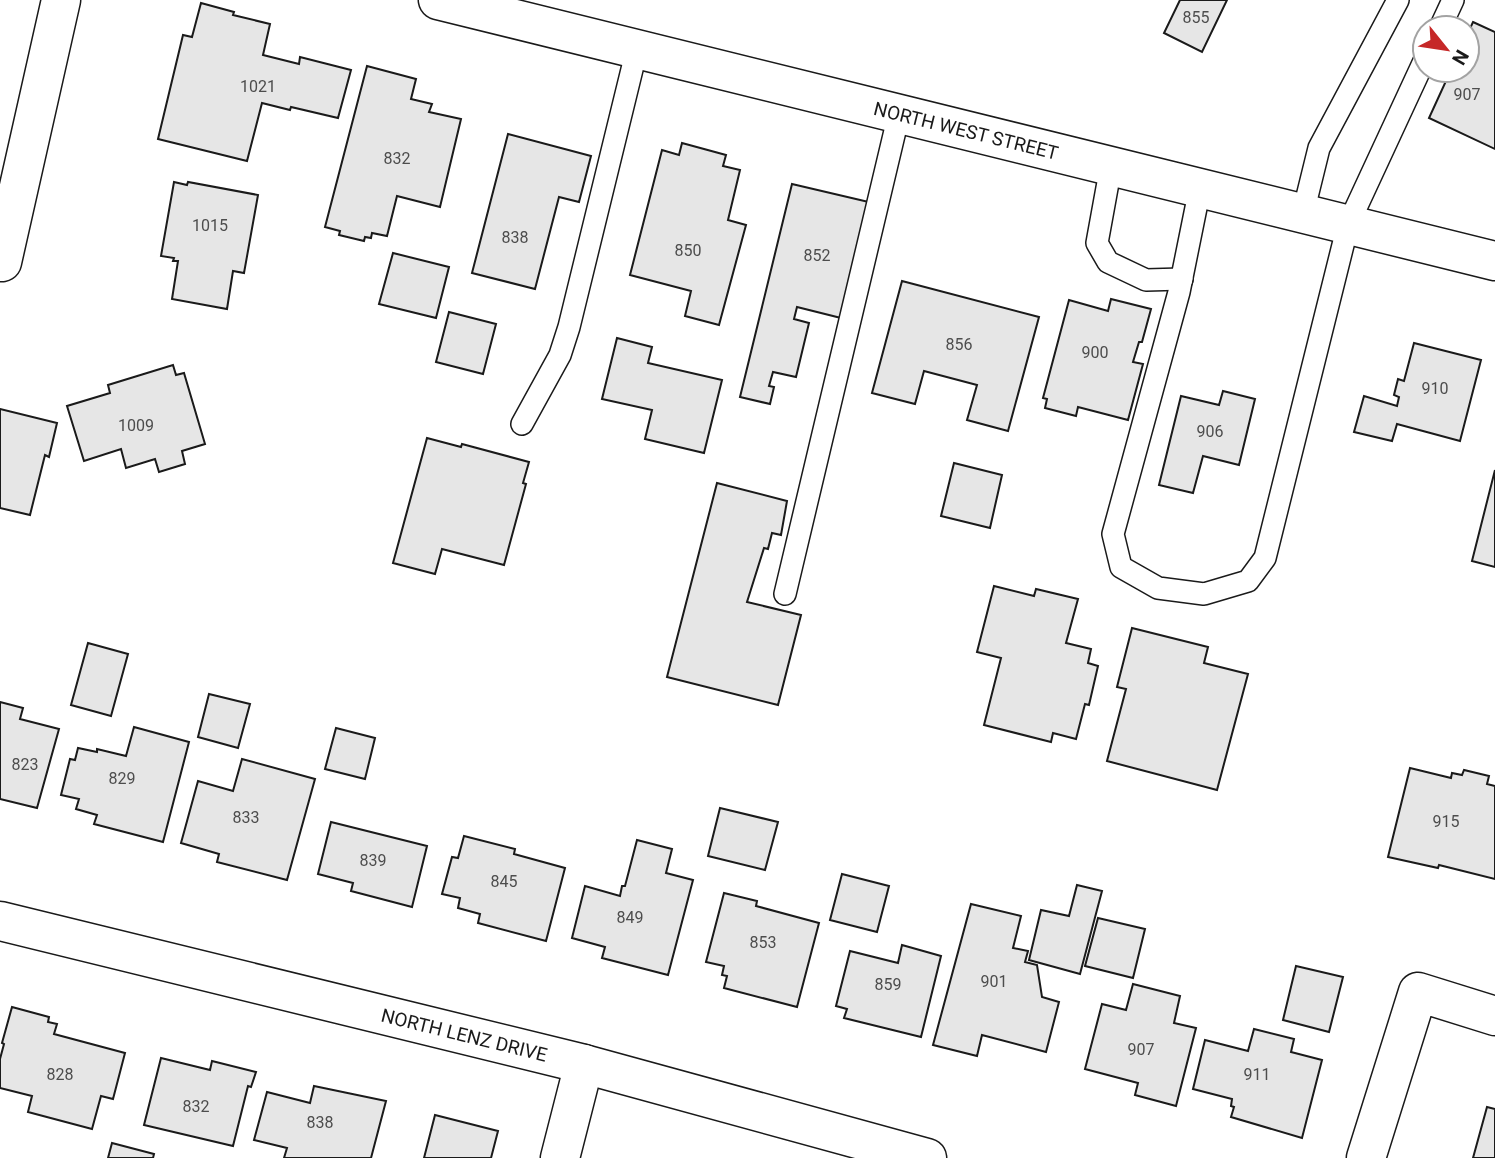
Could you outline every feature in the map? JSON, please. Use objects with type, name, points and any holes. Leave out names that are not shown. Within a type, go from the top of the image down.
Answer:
[{"type":"street","points":[[2,262],[61,0]]},
{"type":"street","name":"NORTH WEST STREET","points":[[438,0],[1495,261]]},
{"type":"street","name":"NORTH LENZ DRIVE","points":[[0,921],[584,1064],[927,1158]]},
{"type":"street","points":[[1366,1158],[1418,992],[1495,1016]]},
{"type":"street","points":[[559,1158],[584,1064]]},
{"type":"lane","points":[[1303,213],[1319,148],[1398,0]]},
{"type":"lane","points":[[522,424],[546,384],[564,346],[637,50]]},
{"type":"lane","points":[[1200,188],[1182,279],[1113,534],[1121,567],[1158,588],[1204,594],[1248,581],[1265,558],[1348,225],[1413,84]]},
{"type":"lane","points":[[785,594],[899,114]]},
{"type":"lane","points":[[1111,166],[1097,243],[1108,262],[1146,280],[1182,279]]},
{"type":"building","points":[[1180,0],[1227,0],[1202,52],[1164,33]]},
{"type":"building","points":[[201,3],[234,12],[233,15],[270,24],[263,55],[299,64],[300,57],[351,70],[338,118],[262,103],[247,161],[158,139],[183,35],[192,37]]},
{"type":"building","points":[[1481,26],[1495,32],[1495,149],[1429,118],[1445,84],[1481,84]]},
{"type":"building","points":[[367,66],[416,79],[411,99],[432,104],[429,112],[461,119],[440,207],[397,196],[387,236],[372,233],[371,238],[365,237],[364,241],[339,235],[340,231],[325,227]]},
{"type":"building","points":[[508,134],[591,156],[579,202],[559,197],[535,289],[472,273]]},
{"type":"building","points":[[682,143],[726,155],[723,166],[740,170],[728,220],[746,225],[719,325],[685,316],[691,291],[630,275],[662,150],[679,155]]},
{"type":"building","points":[[174,182],[187,185],[188,182],[258,195],[244,273],[233,271],[227,309],[172,299],[178,261],[161,256]]},
{"type":"building","points":[[792,184],[873,203],[845,319],[797,307],[794,319],[809,323],[796,377],[773,372],[769,386],[774,387],[770,404],[740,397]]},
{"type":"building","points":[[393,253],[449,267],[436,318],[379,304]]},
{"type":"building","points":[[902,281],[1039,317],[1008,431],[967,420],[977,385],[924,371],[915,404],[872,393]]},
{"type":"building","points":[[1111,299],[1151,309],[1133,362],[1143,364],[1128,420],[1078,407],[1076,416],[1045,408],[1047,399],[1043,398],[1069,300],[1108,311]]},
{"type":"building","points":[[449,312],[496,324],[483,374],[436,362]]},
{"type":"building","points":[[617,338],[652,347],[648,363],[722,380],[704,453],[645,439],[652,410],[602,399]]},
{"type":"building","points":[[1414,343],[1481,360],[1460,441],[1397,424],[1392,441],[1354,432],[1364,396],[1397,406],[1399,397],[1394,395],[1398,379],[1404,381]]},
{"type":"building","points":[[173,365],[176,375],[184,373],[205,444],[182,451],[185,464],[159,472],[155,459],[126,468],[121,449],[84,461],[67,406],[110,393],[108,385]]},
{"type":"building","points":[[1223,391],[1255,399],[1239,465],[1203,456],[1193,493],[1159,485],[1181,396],[1219,405]]},
{"type":"building","points":[[0,409],[57,423],[49,457],[45,455],[30,515],[0,508]]},
{"type":"building","points":[[427,438],[461,447],[462,444],[529,462],[523,483],[526,484],[504,565],[442,549],[435,574],[393,563]]},
{"type":"building","points":[[954,463],[1002,475],[990,528],[941,516]]},
{"type":"building","points":[[1495,470],[1495,567],[1472,561]]},
{"type":"building","points":[[717,483],[787,501],[781,535],[772,533],[768,549],[764,548],[747,602],[801,615],[778,705],[667,677]]},
{"type":"building","points":[[994,586],[1034,596],[1036,589],[1078,599],[1066,643],[1091,649],[1088,663],[1098,666],[1089,705],[1085,704],[1076,739],[1053,733],[1051,742],[984,725],[1001,658],[977,652]]},
{"type":"building","points":[[1132,628],[1208,647],[1204,663],[1248,674],[1217,790],[1107,761],[1126,689],[1117,687]]},
{"type":"building","points":[[88,643],[128,654],[111,716],[71,705]]},
{"type":"building","points":[[209,694],[250,704],[238,748],[198,737]]},
{"type":"building","points":[[0,702],[23,708],[20,719],[59,729],[37,808],[0,799]]},
{"type":"building","points":[[134,727],[189,742],[163,842],[94,824],[97,815],[76,809],[79,799],[61,795],[70,759],[75,760],[78,748],[97,752],[97,749],[126,756]]},
{"type":"building","points":[[336,728],[375,738],[365,779],[325,769]]},
{"type":"building","points":[[242,759],[315,779],[287,880],[217,862],[219,854],[181,843],[198,781],[233,791]]},
{"type":"building","points":[[1410,768],[1451,778],[1452,773],[1462,775],[1464,770],[1489,776],[1487,784],[1495,786],[1495,879],[1439,865],[1438,868],[1388,857]]},
{"type":"building","points":[[720,808],[778,822],[765,870],[708,856]]},
{"type":"building","points":[[331,822],[427,846],[412,907],[351,891],[353,883],[318,874]]},
{"type":"building","points":[[464,836],[515,849],[514,854],[565,868],[546,941],[478,923],[480,914],[458,908],[460,898],[442,894],[452,857],[458,858]]},
{"type":"building","points":[[637,840],[672,849],[666,873],[693,880],[668,975],[602,958],[605,947],[572,938],[585,886],[620,896]]},
{"type":"building","points":[[842,874],[889,886],[877,932],[830,920]]},
{"type":"building","points":[[1077,885],[1102,891],[1080,974],[1029,960],[1041,910],[1069,916]]},
{"type":"building","points":[[724,893],[757,901],[756,906],[819,923],[797,1007],[724,988],[727,976],[722,975],[724,966],[706,962]]},
{"type":"building","points":[[971,904],[1021,916],[1013,948],[1028,951],[1025,962],[1037,965],[1042,997],[1059,1002],[1046,1052],[982,1035],[977,1056],[933,1045]]},
{"type":"building","points":[[1098,918],[1145,929],[1133,978],[1085,966]]},
{"type":"building","points":[[902,945],[941,956],[921,1037],[844,1018],[847,1009],[836,1006],[850,951],[898,963]]},
{"type":"building","points":[[1296,966],[1343,977],[1329,1032],[1283,1020]]},
{"type":"building","points":[[1133,984],[1180,996],[1174,1023],[1196,1028],[1176,1106],[1135,1095],[1138,1083],[1085,1069],[1102,1004],[1126,1010]]},
{"type":"building","points":[[12,1007],[49,1017],[48,1022],[57,1024],[54,1034],[125,1053],[113,1099],[101,1096],[92,1129],[28,1112],[32,1096],[0,1088],[2,1043]]},
{"type":"building","points":[[1254,1029],[1294,1039],[1291,1052],[1322,1060],[1302,1138],[1231,1117],[1234,1107],[1231,1106],[1232,1099],[1193,1089],[1205,1040],[1248,1051]]},
{"type":"building","points":[[161,1058],[210,1070],[212,1061],[256,1072],[251,1087],[248,1086],[233,1146],[144,1125]]},
{"type":"building","points":[[314,1086],[386,1101],[371,1158],[284,1158],[287,1148],[254,1140],[267,1092],[310,1103]]},
{"type":"building","points":[[1487,1107],[1495,1109],[1495,1158],[1473,1158]]},
{"type":"building","points":[[435,1115],[498,1131],[491,1158],[424,1158]]},
{"type":"building","points":[[112,1143],[154,1154],[153,1158],[108,1158]]}]
